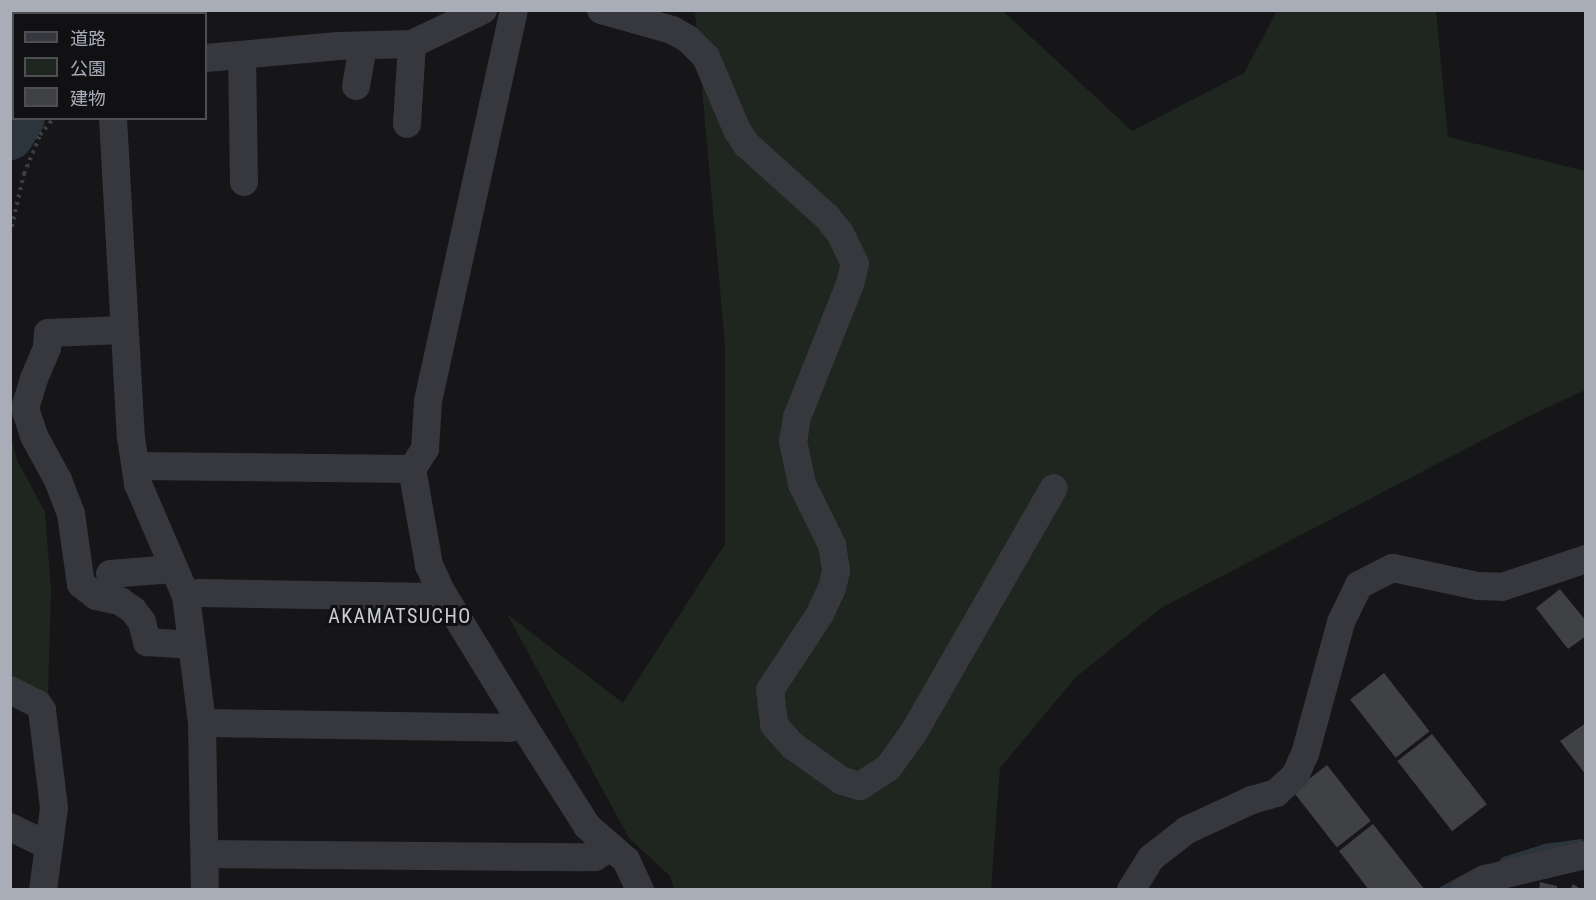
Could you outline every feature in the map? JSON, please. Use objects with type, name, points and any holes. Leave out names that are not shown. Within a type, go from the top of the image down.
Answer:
[{"type":"street","points":[[207,58],[363,46],[412,45],[483,10]]},
{"type":"street","points":[[514,10],[428,401],[425,449],[412,469],[429,565],[441,591],[587,826],[631,867],[640,890]]},
{"type":"street","points":[[601,10],[672,30],[688,39],[706,57],[737,130],[746,144],[827,217],[844,240],[855,264],[850,284],[797,417],[793,441],[802,484],[832,545],[836,571],[832,588],[820,614],[770,690],[774,725],[792,746],[842,781],[860,786],[888,768],[914,732],[1054,488]]},
{"type":"street","points":[[407,124],[412,45]]},
{"type":"street","points":[[356,86],[363,46]]},
{"type":"street","points":[[242,55],[244,182]]},
{"type":"street","points":[[113,120],[131,437],[138,484],[186,596],[202,723],[205,890]]},
{"type":"street","points":[[124,330],[48,333],[47,348],[25,408],[34,436],[58,480],[71,514],[81,584],[96,596],[120,602],[133,610],[142,622],[147,642],[192,645]]},
{"type":"street","points":[[137,466],[412,469]]},
{"type":"street","points":[[1131,890],[1151,858],[1187,830],[1252,800],[1276,793],[1294,776],[1305,754],[1341,621],[1359,585],[1393,568],[1478,586],[1502,587],[1586,560]]},
{"type":"street","points":[[110,574],[173,569]]},
{"type":"street","points":[[186,596],[200,592],[434,597],[441,591]]},
{"type":"street","points":[[10,690],[38,704],[42,710],[54,808],[43,890]]},
{"type":"street","points":[[202,723],[509,728],[524,725]]},
{"type":"street","points":[[10,827],[49,846]]},
{"type":"street","points":[[205,854],[586,858],[595,857],[611,848]]},
{"type":"street","points":[[1464,890],[1485,879],[1586,855]]},
{"type":"path","points":[[10,234],[24,174],[40,135],[52,120]]},
{"type":"green space","points":[[695,11],[1003,11],[1132,131],[1244,73],[1277,11],[1436,11],[1448,137],[1585,171],[1585,390],[1523,419],[1161,608],[1075,678],[1000,768],[991,889],[674,889],[670,876],[629,838],[507,614],[623,703],[725,544],[725,344]]},
{"type":"green space","points":[[10,433],[17,460],[45,512],[51,590],[48,695],[11,677]]},
{"type":"building","points":[[1560,589],[1586,621],[1586,636],[1568,649],[1536,608]]},
{"type":"building","points":[[1384,673],[1430,731],[1396,758],[1350,699]]},
{"type":"building","points":[[1586,723],[1586,775],[1560,741]]},
{"type":"building","points":[[1432,734],[1487,804],[1452,831],[1397,761]]},
{"type":"building","points":[[1327,765],[1371,821],[1337,847],[1293,791]]},
{"type":"building","points":[[1373,824],[1425,890],[1369,890],[1339,851]]},
{"type":"building","points":[[1540,882],[1557,886],[1557,890],[1539,890]]},
{"type":"building","points":[[1573,884],[1582,890],[1570,890]]},
{"type":"waterway","points":[[10,137],[21,120]]},
{"type":"waterway","points":[[1504,861],[1545,848],[1580,843]]},
{"type":"waterway","points":[[1443,890],[1458,882]]},
{"type":"district","name":"AKAMATSUCHO","points":[[400,616]]}]
